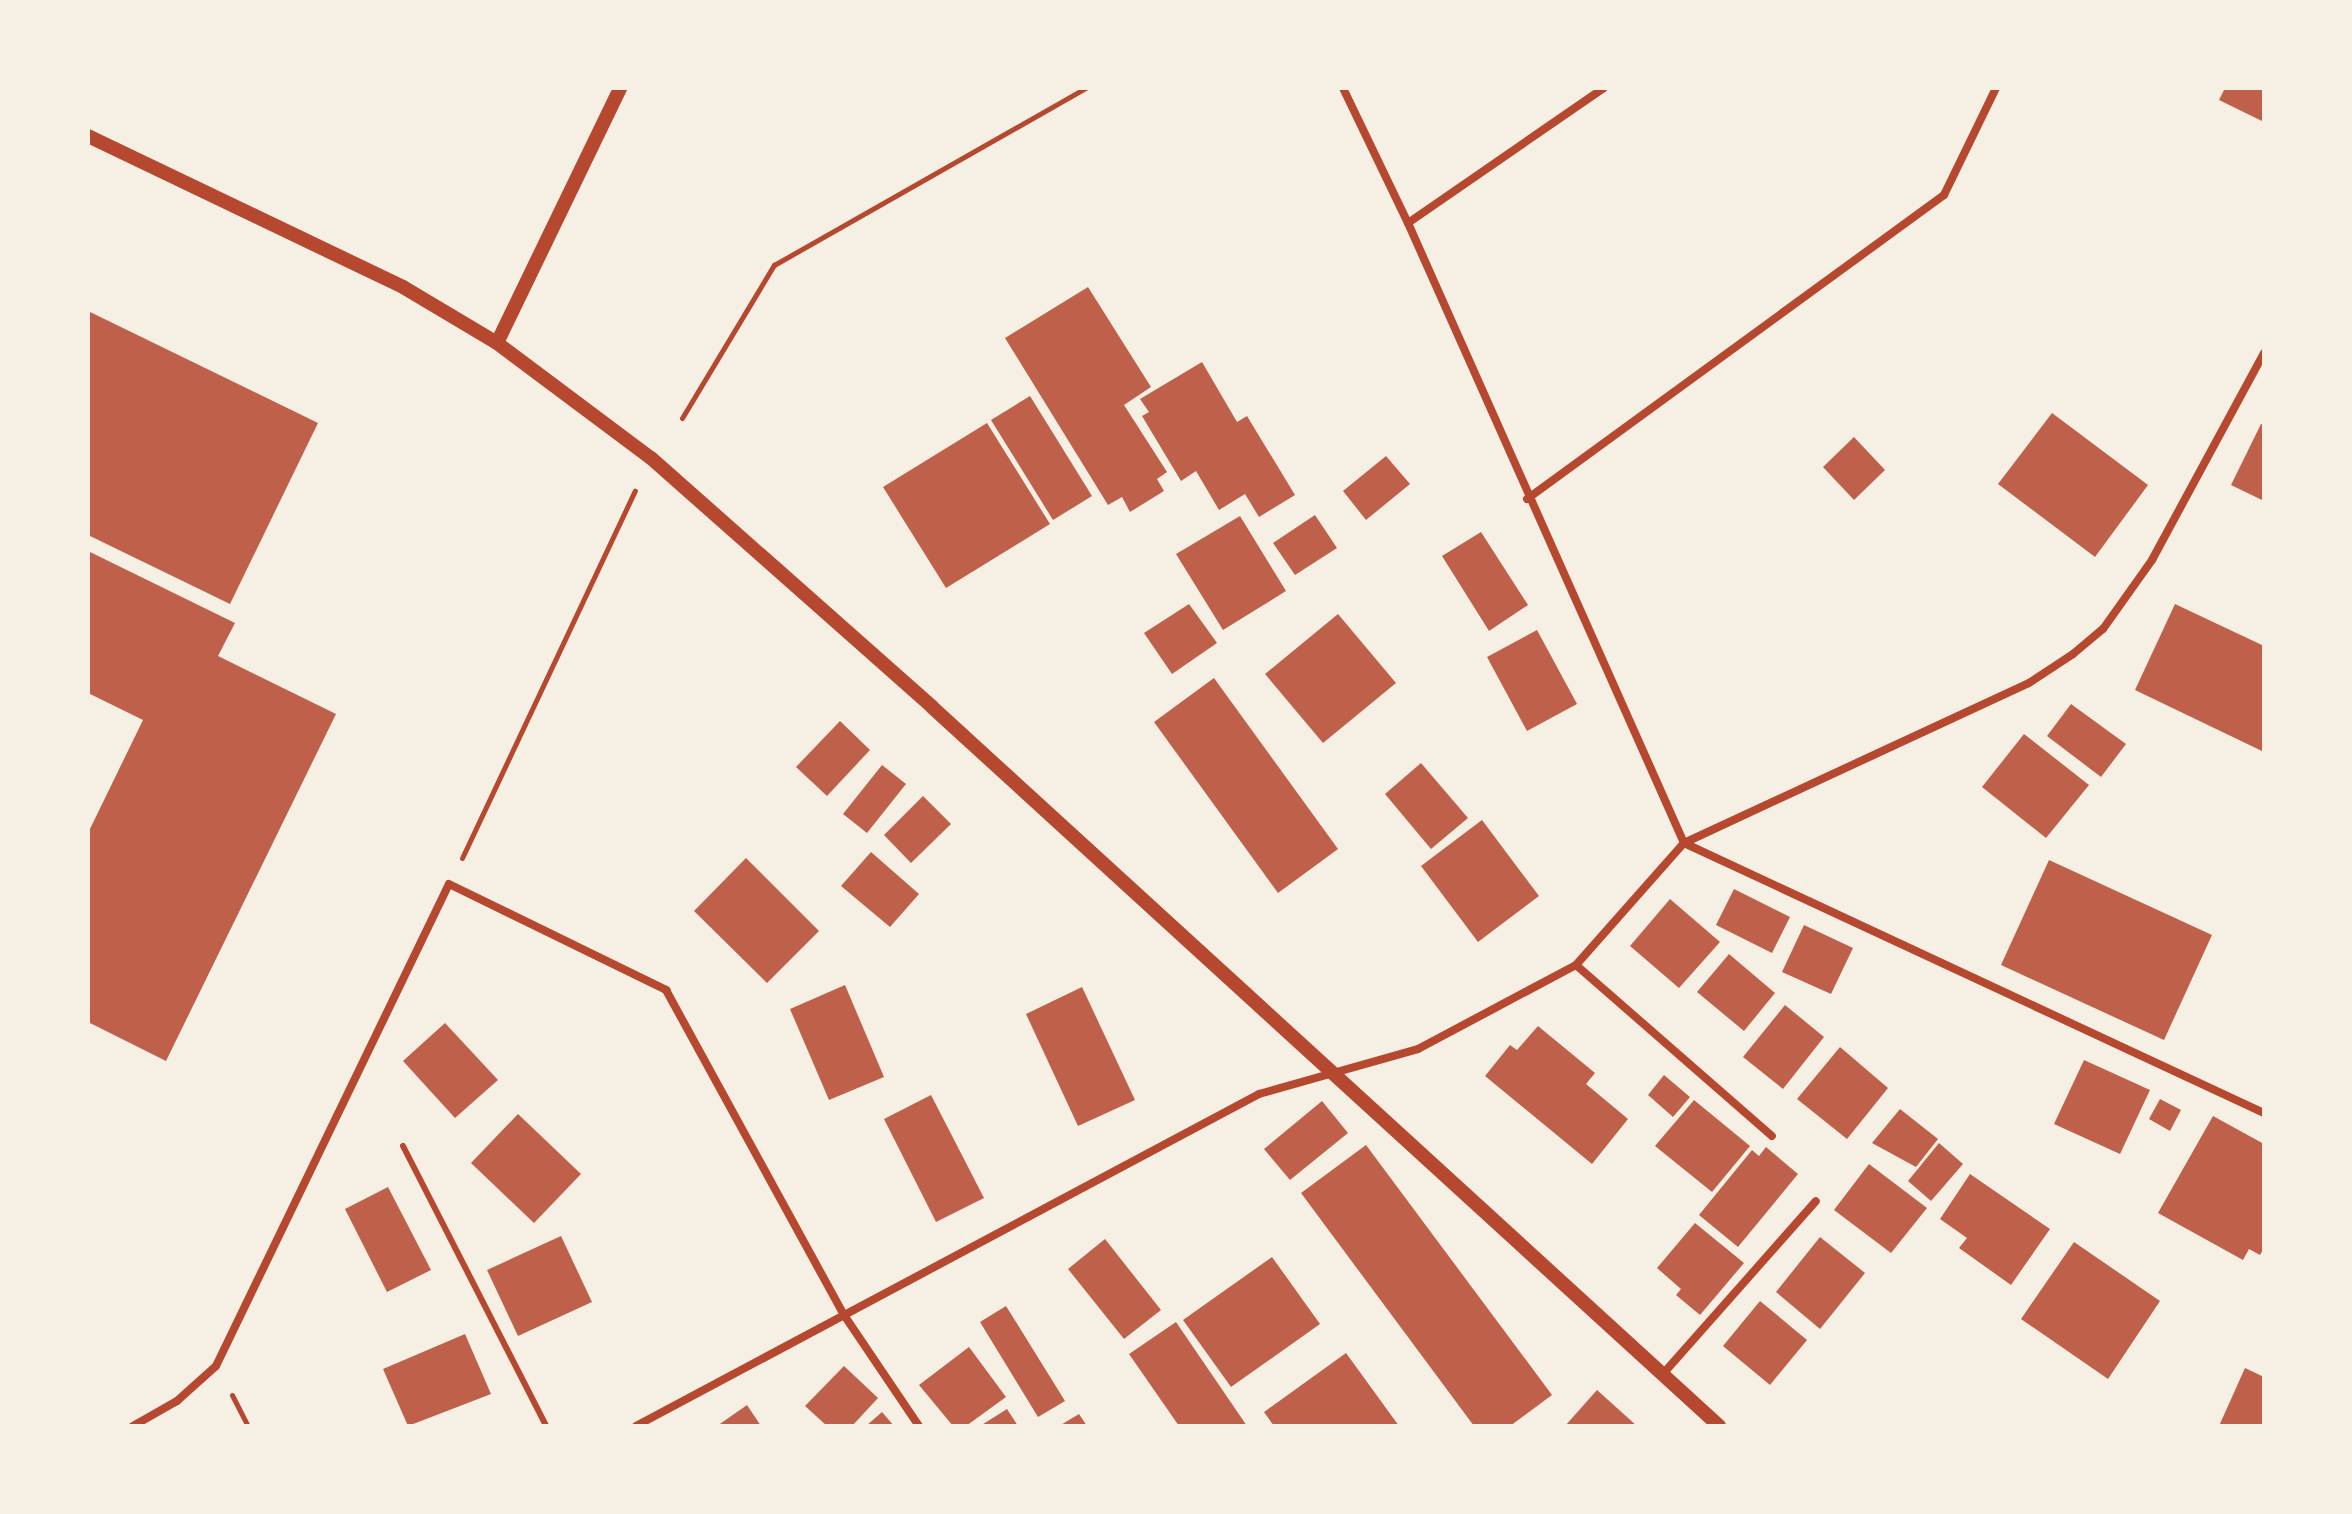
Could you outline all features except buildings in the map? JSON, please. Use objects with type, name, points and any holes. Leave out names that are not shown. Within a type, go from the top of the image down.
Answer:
[{"type":"street","points":[[497,343],[620,88]]},
{"type":"street","points":[[1343,88],[1408,223],[1527,499],[1684,843],[2264,1113]]},
{"type":"street","points":[[1408,223],[1604,88]]},
{"type":"street","points":[[1527,499],[1944,195],[1996,88]]},
{"type":"street","points":[[88,136],[403,287],[497,343],[651,458],[1331,1071],[1719,1426]]},
{"type":"street","points":[[636,1426],[1259,1094],[1331,1071],[1418,1049],[1576,965],[1684,843],[2029,683],[2073,654],[2103,629],[2152,560],[2264,353]]},
{"type":"street","points":[[133,1426],[177,1401],[216,1366],[449,884],[666,990],[844,1315],[919,1426]]},
{"type":"street","points":[[1576,965],[1772,1136]]},
{"type":"street","points":[[1662,1375],[1816,1201]]},
{"type":"lane","points":[[403,1146],[546,1426]]},
{"type":"path","points":[[682,418],[774,265],[1086,88]]},
{"type":"path","points":[[449,884],[651,458]]}]
